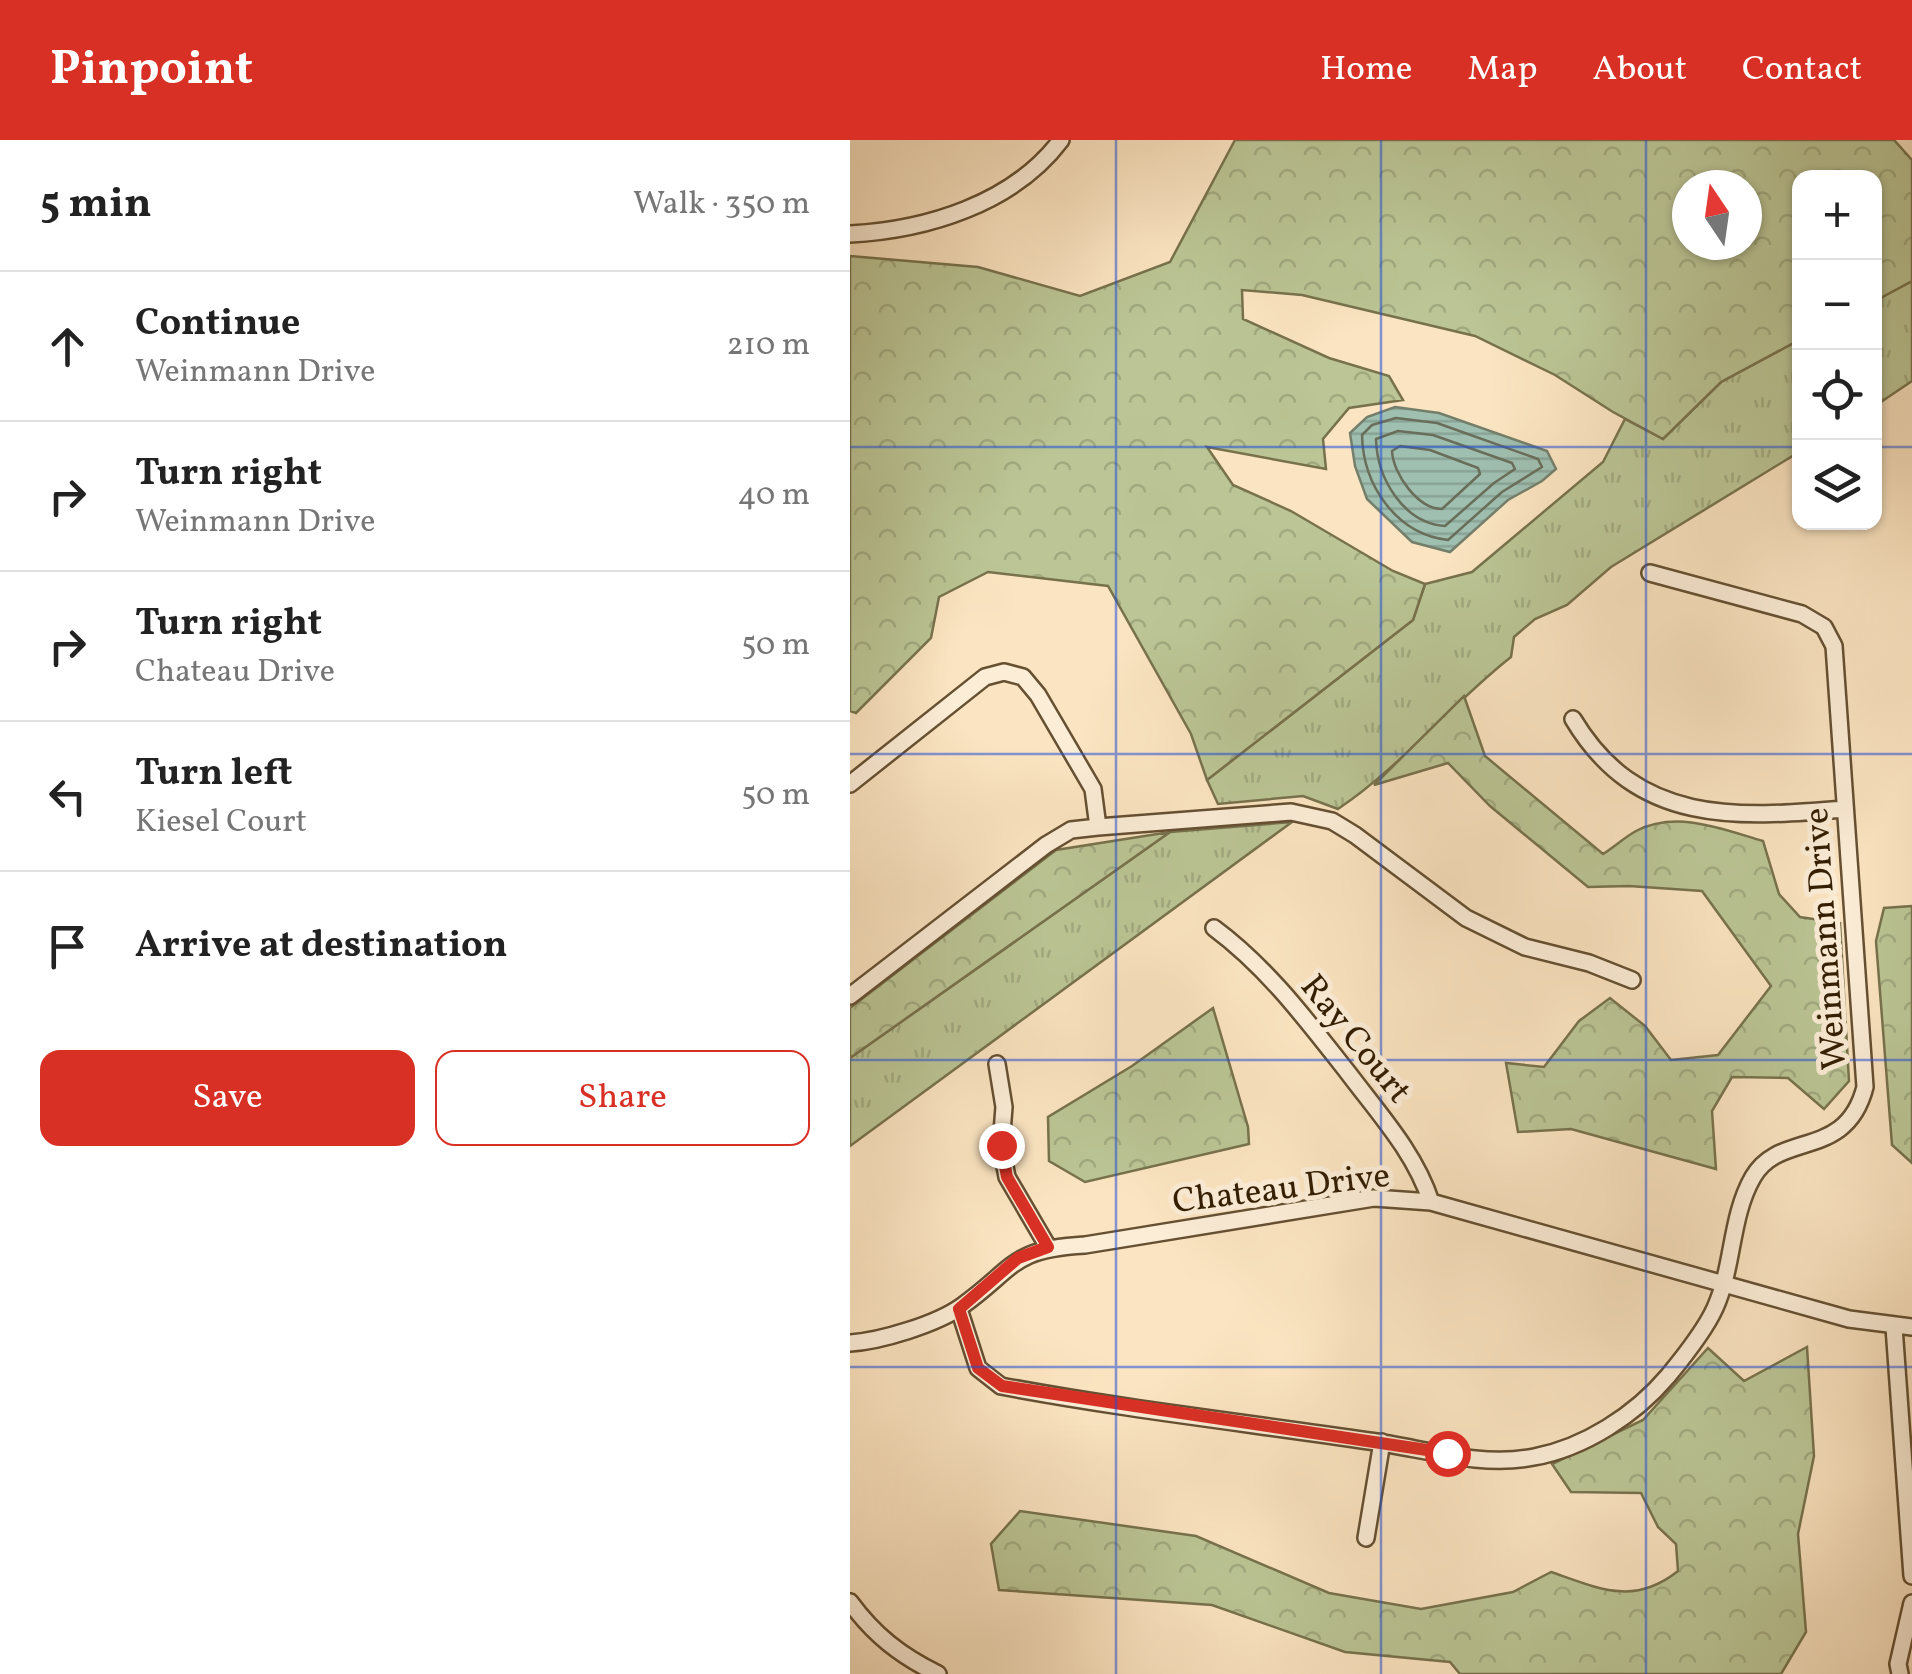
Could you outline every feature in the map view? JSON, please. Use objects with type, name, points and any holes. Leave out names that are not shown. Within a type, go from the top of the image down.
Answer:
[{"type":"street","points":[[850,234],[886,232],[975,207],[1050,155],[1061,140]]},
{"type":"street","name":"Weinmann Drive","points":[[959,1309],[978,1368],[1002,1386],[1494,1462],[1538,1457],[1605,1429],[1640,1404],[1668,1376],[1715,1310],[1739,1210],[1754,1176],[1765,1162],[1822,1140],[1849,1122],[1860,1106],[1864,1087],[1834,646],[1824,627],[1802,614],[1650,573]]},
{"type":"street","points":[[850,784],[986,677],[1004,672],[1023,677],[1038,695],[1093,790],[1098,826]]},
{"type":"street","points":[[1573,719],[1590,746],[1618,772],[1651,796],[1685,808],[1764,815],[1845,809]]},
{"type":"street","points":[[850,996],[1046,845],[1071,830],[1292,812],[1332,822],[1355,835],[1466,918],[1525,947],[1588,963],[1632,980]]},
{"type":"street","name":"Ray Court","points":[[1214,928],[1264,970],[1333,1054],[1405,1146],[1431,1202]]},
{"type":"street","points":[[997,1064],[1004,1107],[1001,1145],[1007,1177],[1048,1247]]},
{"type":"street","name":"Chateau Drive","points":[[850,1343],[890,1338],[959,1309],[1018,1258],[1048,1247],[1085,1245],[1374,1198],[1431,1202],[1849,1319],[1912,1327]]},
{"type":"street","points":[[1894,1326],[1912,1576]]},
{"type":"street","points":[[1366,1538],[1382,1442]]},
{"type":"street","points":[[850,1602],[882,1639],[907,1659],[938,1674]]},
{"type":"street","points":[[1900,1674],[1898,1664],[1912,1603]]},
{"type":"green space","points":[[1235,140],[1894,140],[1912,160],[1912,281],[1882,297],[1882,170],[1792,170],[1792,344],[1721,382],[1663,439],[1555,375],[1475,336],[1302,295],[1242,290],[1243,319],[1329,358],[1389,376],[1403,400],[1349,408],[1323,439],[1326,469],[1207,447],[1233,485],[1291,511],[1393,571],[1425,584],[1413,620],[1207,780],[1191,734],[1108,586],[988,572],[939,597],[931,638],[856,713],[850,711],[850,256],[978,267],[1080,296],[1170,262]]},
{"type":"green space","points":[[1912,281],[1912,381],[1882,401],[1882,350],[1882,297]]},
{"type":"green space","points":[[1792,344],[1792,456],[1611,567],[1567,605],[1535,619],[1514,637],[1511,657],[1384,774],[1338,809],[1303,796],[1218,804],[1207,780],[1413,620],[1425,584],[1472,572],[1603,462],[1625,419],[1663,439],[1721,382]]},
{"type":"green space","points":[[1464,696],[1485,756],[1603,854],[1636,831],[1667,822],[1732,831],[1763,841],[1779,894],[1800,917],[1840,923],[1849,1081],[1824,1109],[1788,1078],[1732,1077],[1712,1111],[1716,1169],[1571,1129],[1518,1132],[1506,1063],[1544,1067],[1579,1021],[1610,998],[1645,1026],[1671,1060],[1718,1055],[1771,986],[1702,891],[1588,887],[1490,806],[1448,763],[1374,785]]},
{"type":"green space","points":[[1292,822],[850,1146],[850,1058],[1170,832]]},
{"type":"green space","points":[[1170,832],[850,1058],[850,1008],[1056,850]]},
{"type":"green space","points":[[1912,906],[1912,1163],[1892,1145],[1876,941],[1884,908]]},
{"type":"green space","points":[[1213,1008],[1248,1127],[1249,1144],[1085,1182],[1049,1161],[1048,1117],[1132,1066]]},
{"type":"green space","points":[[1807,1347],[1814,1456],[1798,1534],[1806,1632],[1781,1674],[1460,1674],[1450,1662],[1345,1652],[1212,1605],[999,1590],[991,1544],[1020,1511],[1196,1536],[1329,1593],[1421,1609],[1513,1592],[1551,1572],[1616,1591],[1646,1588],[1678,1571],[1676,1544],[1658,1527],[1641,1493],[1571,1492],[1552,1464],[1643,1420],[1708,1348],[1744,1381]]},
{"type":"water","points":[[1395,407],[1439,413],[1547,451],[1556,469],[1508,500],[1450,552],[1412,542],[1367,499],[1355,466],[1350,433],[1367,417]]},
{"type":"route","points":[[1001,1145],[1007,1177],[1048,1247],[1018,1258],[959,1309],[978,1368],[1002,1386],[1447,1453]]}]
